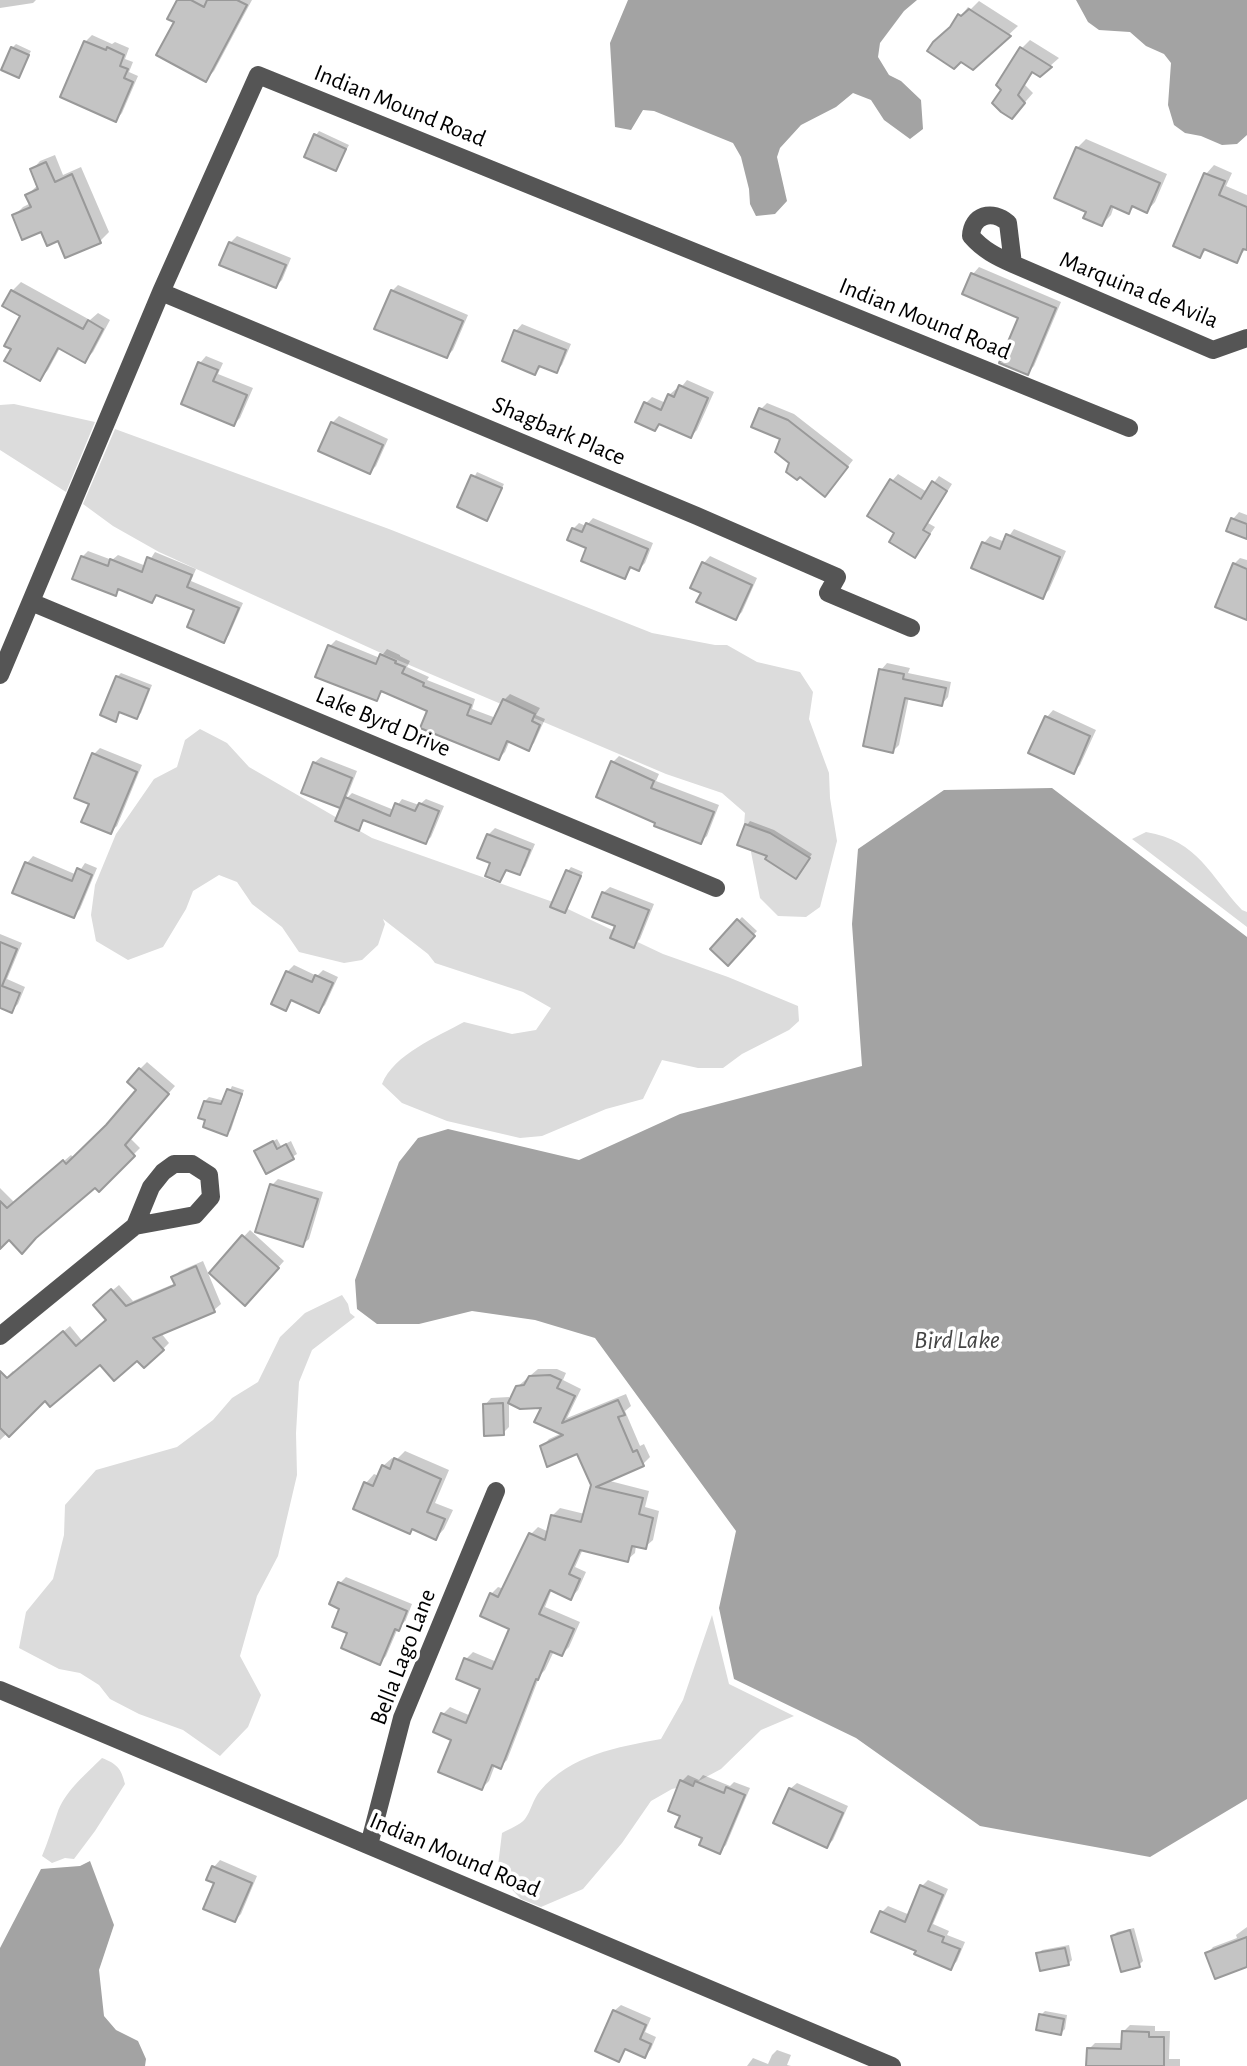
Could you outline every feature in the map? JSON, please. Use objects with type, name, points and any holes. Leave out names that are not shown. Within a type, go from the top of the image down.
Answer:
[{"type":"street","name":"Indian Mound Road","points":[[0,675],[161,292],[258,75],[1129,428]]},
{"type":"street","name":"Marquina de Avila","points":[[1013,264],[1213,350],[1247,338]]},
{"type":"street","name":"Shagbark Place","points":[[161,292],[836,576],[828,593],[911,628]]},
{"type":"street","name":"Lake Byrd Drive","points":[[31,602],[716,888]]},
{"type":"street","points":[[0,1336],[135,1226],[151,1187],[163,1172],[174,1164],[192,1164],[209,1175],[211,1197],[195,1215],[135,1226]]},
{"type":"street","name":"Bella Lago Lane","points":[[369,1845],[402,1718],[496,1492]]},
{"type":"street","name":"Indian Mound Road","points":[[0,1690],[892,2066]]},
{"type":"shaded area","points":[[14,404],[95,422],[66,492],[0,450],[0,405]]},
{"type":"shaded area","points":[[115,429],[389,529],[652,633],[727,645],[757,662],[800,672],[813,692],[809,719],[829,773],[837,841],[820,907],[806,917],[778,916],[760,898],[751,852],[754,835],[744,824],[745,813],[722,793],[666,774],[381,653],[159,552],[113,526],[83,504]]},
{"type":"shaded area","points":[[200,729],[227,743],[249,767],[372,838],[553,902],[663,954],[798,1006],[799,1021],[789,1030],[742,1054],[723,1068],[698,1068],[662,1060],[643,1099],[606,1109],[542,1136],[520,1138],[447,1121],[402,1103],[382,1084],[396,1064],[417,1047],[464,1022],[512,1034],[536,1030],[551,1008],[523,992],[435,963],[428,954],[383,919],[385,924],[378,945],[362,960],[344,963],[299,952],[282,927],[252,904],[237,882],[219,875],[193,891],[186,909],[163,947],[128,960],[96,941],[91,915],[95,885],[116,834],[154,779],[177,767],[185,740]]},
{"type":"shaded area","points":[[1146,832],[1179,843],[1202,861],[1242,910],[1247,912],[1247,927],[1132,839]]},
{"type":"shaded area","points":[[342,1295],[350,1313],[355,1317],[312,1350],[299,1382],[297,1475],[278,1556],[257,1596],[240,1656],[261,1695],[248,1727],[220,1756],[183,1730],[139,1714],[110,1699],[99,1685],[80,1673],[59,1669],[19,1648],[26,1612],[53,1579],[64,1535],[65,1505],[96,1470],[177,1447],[213,1420],[232,1398],[258,1382],[280,1337],[305,1313]]},
{"type":"shaded area","points":[[712,1615],[729,1684],[794,1716],[761,1730],[721,1769],[693,1784],[672,1789],[651,1801],[622,1843],[583,1889],[541,1907],[521,1899],[497,1874],[502,1833],[523,1821],[540,1791],[566,1769],[596,1754],[661,1739],[683,1700]]},
{"type":"shaded area","points":[[102,1758],[118,1767],[125,1784],[74,1859],[65,1858],[52,1863],[42,1856],[60,1806],[76,1784]]},
{"type":"water","points":[[628,0],[917,0],[904,11],[880,43],[878,57],[889,75],[901,81],[921,100],[923,129],[910,139],[884,120],[871,100],[853,93],[836,107],[801,125],[780,148],[777,157],[787,201],[775,214],[756,216],[750,204],[741,157],[733,143],[654,111],[643,110],[631,130],[615,127],[610,43]]},
{"type":"water","points":[[1076,0],[1247,0],[1247,135],[1237,144],[1222,145],[1185,133],[1174,125],[1168,105],[1171,63],[1164,54],[1146,46],[1130,32],[1099,30],[1088,22]]},
{"type":"water","name":"Bird Lake","points":[[1052,788],[1247,937],[1247,1799],[1150,1857],[980,1826],[856,1738],[734,1679],[719,1608],[736,1531],[595,1338],[535,1320],[472,1311],[419,1324],[377,1324],[357,1309],[355,1280],[399,1162],[418,1138],[448,1129],[579,1160],[680,1114],[862,1066],[852,924],[858,849],[944,790]]},
{"type":"water","points":[[90,1861],[114,1925],[99,1970],[104,2016],[116,2030],[138,2041],[146,2059],[145,2066],[0,2066],[0,1948],[41,1869],[80,1866]]},
{"type":"building","points":[[177,0],[191,0],[204,7],[207,0],[237,0],[247,5],[206,82],[156,55],[174,22],[167,19]]},
{"type":"building","points":[[969,9],[1011,36],[973,70],[961,62],[954,69],[927,51],[950,27],[958,14],[961,16]]},
{"type":"building","points":[[84,41],[124,55],[120,66],[128,69],[124,78],[133,82],[116,122],[60,97]]},
{"type":"building","points":[[11,47],[29,55],[19,78],[1,70]]},
{"type":"building","points":[[1020,47],[1052,67],[1040,77],[1032,72],[1018,95],[1025,103],[1012,119],[992,103],[1001,90],[996,85]]},
{"type":"building","points":[[314,134],[346,149],[336,171],[304,157]]},
{"type":"building","points":[[1076,147],[1160,183],[1147,213],[1132,206],[1129,214],[1111,206],[1102,226],[1083,218],[1086,212],[1054,198]]},
{"type":"building","points":[[46,162],[55,182],[72,174],[101,243],[65,258],[58,241],[47,246],[41,232],[22,240],[12,215],[31,207],[25,195],[38,189],[30,169]]},
{"type":"building","points":[[1204,173],[1225,181],[1219,195],[1247,207],[1247,250],[1243,249],[1237,263],[1204,249],[1200,258],[1173,246]]},
{"type":"building","points":[[229,242],[286,265],[276,288],[219,265]]},
{"type":"building","points":[[971,273],[1056,308],[1028,375],[999,363],[1018,318],[962,294]]},
{"type":"building","points":[[11,290],[83,329],[88,320],[103,329],[85,363],[58,348],[40,381],[4,361],[11,349],[4,346],[20,316],[2,306]]},
{"type":"building","points":[[391,290],[463,321],[447,358],[374,329]]},
{"type":"building","points":[[514,330],[566,350],[557,373],[539,366],[535,375],[502,361]]},
{"type":"building","points":[[198,362],[218,370],[213,381],[247,395],[234,426],[181,404]]},
{"type":"building","points":[[679,385],[708,398],[691,438],[659,424],[655,431],[635,422],[644,402],[661,410],[668,394],[674,397]]},
{"type":"building","points":[[759,408],[788,420],[848,467],[825,497],[800,477],[797,480],[786,472],[789,463],[775,452],[780,439],[751,427]]},
{"type":"building","points":[[331,422],[383,445],[370,474],[318,451]]},
{"type":"building","points":[[471,475],[502,488],[487,521],[457,507]]},
{"type":"building","points":[[890,479],[921,499],[932,481],[947,491],[923,530],[930,534],[915,558],[889,542],[894,533],[867,516]]},
{"type":"building","points":[[1231,518],[1247,524],[1247,539],[1226,531]]},
{"type":"building","points":[[586,523],[648,549],[639,571],[630,567],[625,579],[581,561],[586,548],[567,540],[572,528],[582,532]]},
{"type":"building","points":[[1006,534],[1060,557],[1043,599],[971,568],[982,542],[1000,549]]},
{"type":"building","points":[[81,556],[108,566],[110,559],[142,572],[147,557],[192,575],[187,587],[239,608],[224,643],[187,627],[194,610],[156,595],[152,603],[118,589],[116,596],[72,579]]},
{"type":"building","points":[[702,562],[752,585],[736,620],[696,602],[701,593],[690,588]]},
{"type":"building","points":[[1233,563],[1247,569],[1247,620],[1215,607]]},
{"type":"building","points":[[328,645],[376,664],[380,654],[396,661],[395,663],[405,667],[402,673],[424,683],[423,686],[471,705],[467,715],[491,724],[503,699],[535,714],[532,721],[540,725],[529,751],[507,741],[499,760],[420,728],[427,711],[381,691],[377,701],[315,677]]},
{"type":"building","points":[[879,669],[904,674],[903,679],[946,688],[942,706],[905,698],[893,753],[863,746]]},
{"type":"building","points":[[116,676],[149,689],[137,719],[119,712],[116,722],[100,715]]},
{"type":"building","points":[[1045,716],[1090,736],[1074,774],[1028,753]]},
{"type":"building","points":[[92,753],[137,772],[111,834],[81,822],[89,804],[74,798]]},
{"type":"building","points":[[611,761],[654,781],[651,788],[714,812],[701,844],[654,826],[655,823],[596,797]]},
{"type":"building","points":[[313,762],[352,778],[340,808],[301,793]]},
{"type":"building","points":[[345,797],[390,816],[395,803],[415,811],[419,803],[439,811],[426,844],[363,820],[359,831],[335,821]]},
{"type":"building","points":[[745,824],[770,833],[810,858],[796,879],[765,859],[767,856],[737,845]]},
{"type":"building","points":[[487,834],[530,850],[520,875],[506,870],[500,882],[485,876],[490,863],[477,858]]},
{"type":"building","points":[[25,862],[72,881],[77,868],[92,875],[74,918],[12,893]]},
{"type":"building","points":[[566,870],[581,876],[565,913],[550,907]]},
{"type":"building","points":[[602,892],[649,910],[634,948],[610,938],[615,926],[592,917]]},
{"type":"building","points":[[737,919],[755,936],[728,966],[710,949]]},
{"type":"building","points":[[0,942],[17,949],[2,986],[20,993],[12,1013],[0,1008]]},
{"type":"building","points":[[286,971],[312,982],[315,975],[333,983],[319,1013],[291,1000],[286,1011],[271,1004]]},
{"type":"building","points":[[139,1068],[169,1094],[125,1145],[135,1156],[99,1192],[95,1188],[36,1238],[22,1254],[9,1240],[0,1249],[0,1201],[7,1208],[63,1160],[66,1164],[106,1125],[136,1090],[127,1082]]},
{"type":"building","points":[[227,1089],[242,1094],[227,1136],[203,1127],[205,1120],[198,1118],[204,1101],[221,1104]]},
{"type":"building","points":[[273,1141],[277,1149],[286,1144],[294,1159],[266,1174],[254,1151]]},
{"type":"building","points":[[270,1184],[318,1199],[303,1247],[255,1232]]},
{"type":"building","points":[[242,1235],[279,1268],[245,1306],[209,1273]]},
{"type":"building","points":[[196,1266],[215,1312],[153,1338],[164,1350],[144,1368],[137,1361],[114,1381],[100,1365],[50,1407],[45,1401],[9,1437],[0,1428],[0,1371],[7,1378],[63,1331],[76,1346],[106,1320],[93,1305],[111,1289],[126,1306],[175,1285],[171,1277]]},
{"type":"building","points":[[550,1375],[561,1380],[557,1388],[575,1396],[562,1423],[618,1400],[625,1415],[618,1417],[633,1452],[637,1450],[644,1466],[596,1487],[643,1498],[639,1514],[653,1518],[646,1549],[632,1546],[628,1562],[580,1550],[569,1574],[580,1579],[571,1600],[550,1590],[539,1614],[574,1629],[562,1656],[550,1651],[538,1680],[536,1679],[501,1769],[492,1765],[482,1790],[438,1772],[451,1740],[433,1732],[441,1713],[466,1723],[480,1689],[456,1679],[464,1658],[492,1669],[509,1629],[480,1616],[490,1593],[498,1597],[529,1533],[545,1540],[551,1515],[581,1522],[591,1485],[577,1454],[547,1467],[540,1446],[563,1435],[534,1422],[541,1408],[520,1409],[508,1403],[516,1386],[524,1385],[529,1376]]},
{"type":"building","points":[[503,1403],[504,1435],[484,1436],[483,1404]]},
{"type":"building","points":[[394,1458],[441,1479],[427,1512],[445,1519],[436,1540],[412,1529],[410,1534],[353,1509],[364,1482],[373,1486],[382,1465],[390,1469]]},
{"type":"building","points":[[338,1582],[407,1611],[399,1631],[395,1629],[380,1665],[341,1648],[347,1633],[332,1627],[339,1609],[329,1604]]},
{"type":"building","points":[[680,1780],[693,1786],[695,1781],[724,1793],[726,1787],[745,1795],[720,1854],[699,1845],[702,1838],[675,1827],[680,1816],[668,1811]]},
{"type":"building","points":[[789,1788],[843,1813],[827,1848],[773,1823]]},
{"type":"building","points":[[212,1866],[252,1883],[235,1922],[203,1909],[214,1883],[206,1880]]},
{"type":"building","points":[[920,1885],[943,1895],[928,1931],[944,1937],[942,1942],[960,1949],[951,1970],[914,1954],[916,1951],[871,1932],[880,1911],[905,1922]]},
{"type":"building","points":[[1130,1930],[1140,1967],[1121,1972],[1111,1936]]},
{"type":"building","points":[[1247,1937],[1247,1967],[1215,1979],[1205,1953]]},
{"type":"building","points":[[1065,1948],[1069,1965],[1040,1971],[1036,1953]]},
{"type":"building","points":[[613,2010],[646,2025],[640,2039],[651,2044],[645,2058],[625,2049],[619,2062],[595,2051]]},
{"type":"building","points":[[1039,2014],[1064,2019],[1061,2035],[1036,2030]]},
{"type":"building","points":[[1122,2031],[1149,2032],[1149,2037],[1164,2037],[1164,2066],[1086,2066],[1087,2048],[1121,2049]]}]
